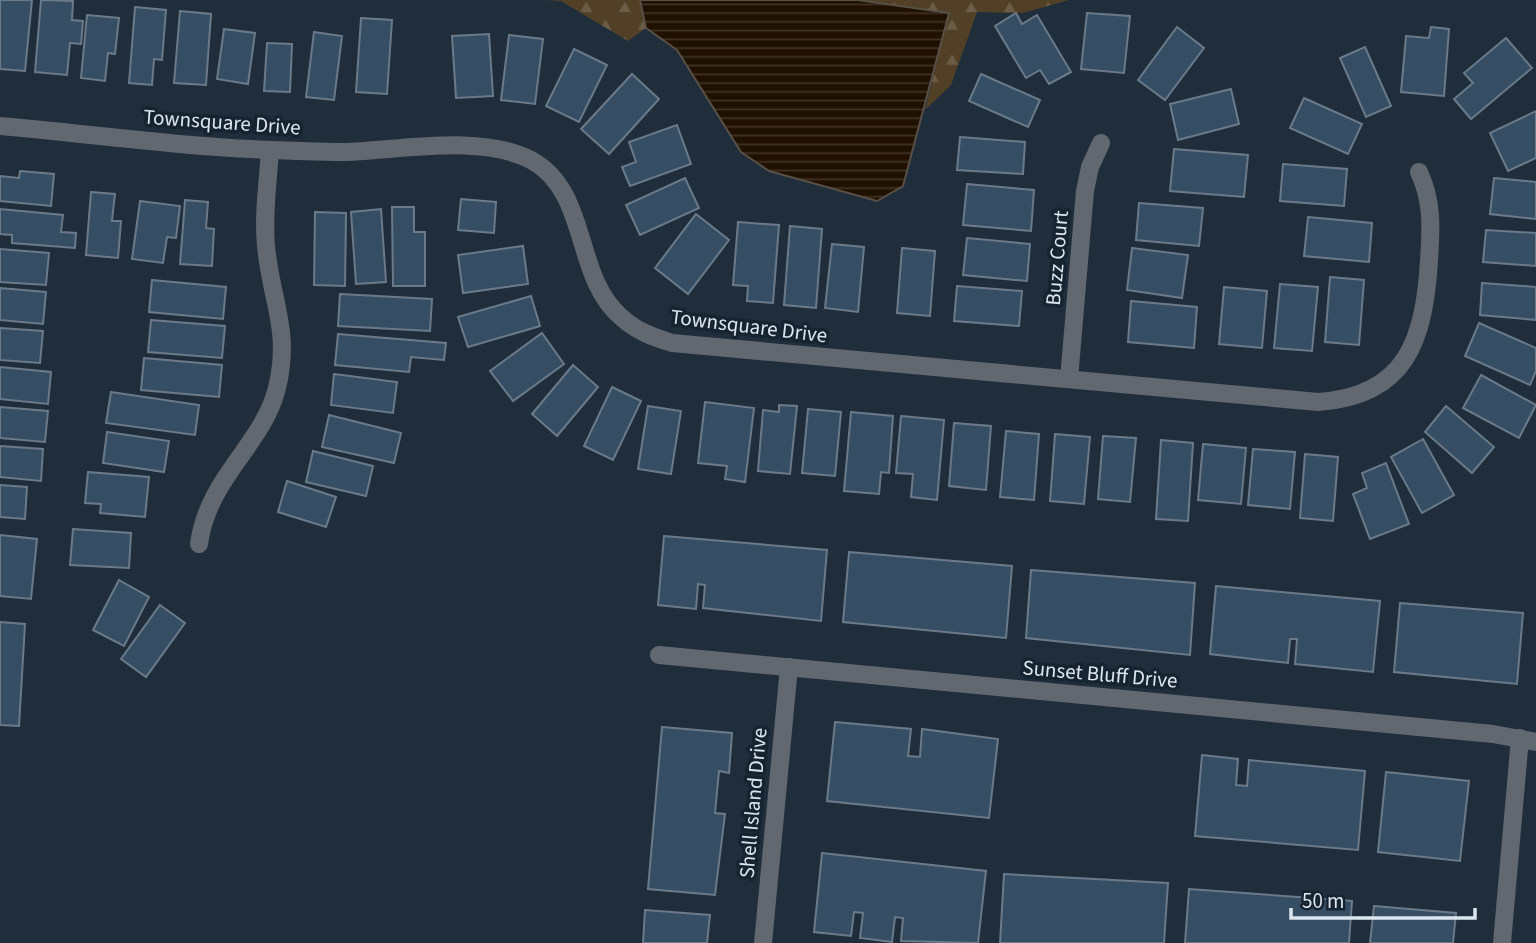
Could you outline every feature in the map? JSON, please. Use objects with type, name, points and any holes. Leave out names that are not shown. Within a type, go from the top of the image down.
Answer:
[{"type":"street","name":"Townsquare Drive","points":[[0,126],[270,150],[348,152],[442,146],[504,151],[531,160],[550,175],[565,197],[602,296],[620,317],[642,333],[672,343],[1318,402],[1341,401],[1380,383],[1399,367],[1415,345],[1424,318],[1431,214],[1426,188],[1419,172]]},
{"type":"street","name":"Buzz Court","points":[[1069,379],[1085,191],[1090,167],[1101,143]]},
{"type":"street","points":[[199,544],[208,506],[266,414],[276,393],[282,364],[284,335],[266,243],[270,150]]},
{"type":"street","name":"Sunset Bluff Drive","points":[[659,655],[1528,740]]},
{"type":"street","name":"Shell Island Drive","points":[[763,943],[789,667]]},
{"type":"street","points":[[1502,943],[1528,740]]},
{"type":"green space","points":[[546,0],[640,0],[646,28],[628,41],[561,1]]},
{"type":"green space","points":[[858,0],[1069,0],[1023,13],[977,12],[951,85],[925,110],[949,13]]},
{"type":"shaded area","points":[[640,0],[858,0],[949,13],[903,186],[877,201],[769,171],[741,152],[677,50],[646,28]]},
{"type":"building","points":[[0,0],[32,0],[25,71],[0,69]]},
{"type":"building","points":[[41,0],[73,1],[72,20],[83,21],[81,44],[70,43],[67,75],[35,72]]},
{"type":"building","points":[[135,7],[166,10],[162,60],[154,59],[152,85],[129,83]]},
{"type":"building","points":[[180,11],[211,14],[206,85],[174,83]]},
{"type":"building","points":[[1016,13],[1022,24],[1037,15],[1071,72],[1049,84],[1040,70],[1026,78],[995,26]]},
{"type":"building","points":[[1087,13],[1130,16],[1124,73],[1081,69]]},
{"type":"building","points":[[87,15],[119,18],[115,54],[108,53],[105,81],[81,78]]},
{"type":"building","points":[[361,18],[392,20],[387,94],[356,92]]},
{"type":"building","points":[[1177,27],[1204,48],[1165,100],[1138,80]]},
{"type":"building","points":[[1431,27],[1449,29],[1444,96],[1401,92],[1406,36],[1429,38]]},
{"type":"building","points":[[224,29],[255,33],[248,84],[217,79]]},
{"type":"building","points":[[314,32],[342,36],[334,100],[306,97]]},
{"type":"building","points":[[489,34],[493,96],[456,98],[452,36]]},
{"type":"building","points":[[509,35],[543,39],[535,104],[501,100]]},
{"type":"building","points":[[1506,38],[1532,68],[1471,119],[1454,99],[1473,83],[1464,73]]},
{"type":"building","points":[[267,43],[292,44],[290,92],[264,91]]},
{"type":"building","points":[[1365,47],[1391,106],[1366,117],[1340,58]]},
{"type":"building","points":[[574,49],[607,65],[579,122],[546,106]]},
{"type":"building","points":[[632,74],[659,99],[609,154],[581,129]]},
{"type":"building","points":[[981,74],[1040,100],[1028,127],[969,101]]},
{"type":"building","points":[[1231,89],[1239,124],[1178,140],[1170,104]]},
{"type":"building","points":[[1304,98],[1362,124],[1348,154],[1290,128]]},
{"type":"building","points":[[1536,111],[1536,158],[1508,171],[1490,133]]},
{"type":"building","points":[[677,125],[691,164],[630,186],[622,167],[636,162],[629,142]]},
{"type":"building","points":[[960,137],[1025,142],[1023,174],[957,170]]},
{"type":"building","points":[[1174,149],[1248,155],[1244,197],[1170,191]]},
{"type":"building","points":[[1283,164],[1347,169],[1344,206],[1280,201]]},
{"type":"building","points":[[20,171],[54,174],[51,206],[0,201],[0,176],[19,178]]},
{"type":"building","points":[[685,178],[699,208],[640,235],[626,205]]},
{"type":"building","points":[[1494,178],[1536,182],[1536,219],[1490,214]]},
{"type":"building","points":[[967,184],[1034,190],[1031,231],[963,225]]},
{"type":"building","points":[[91,192],[115,194],[112,221],[121,221],[118,258],[86,255]]},
{"type":"building","points":[[461,199],[496,202],[494,233],[458,230]]},
{"type":"building","points":[[185,200],[208,202],[206,228],[214,229],[212,266],[180,264]]},
{"type":"building","points":[[140,201],[180,206],[176,238],[167,237],[163,263],[132,259]]},
{"type":"building","points":[[1139,203],[1203,208],[1199,246],[1136,240]]},
{"type":"building","points":[[392,207],[414,207],[414,232],[425,232],[425,286],[393,286]]},
{"type":"building","points":[[0,209],[63,215],[61,232],[76,233],[75,248],[12,243],[12,235],[0,234]]},
{"type":"building","points":[[381,209],[386,282],[356,284],[351,212]]},
{"type":"building","points":[[315,212],[346,213],[345,286],[314,285]]},
{"type":"building","points":[[696,214],[729,240],[688,294],[655,268]]},
{"type":"building","points":[[1308,217],[1372,223],[1369,262],[1304,256]]},
{"type":"building","points":[[738,222],[779,225],[773,303],[747,301],[748,286],[733,285]]},
{"type":"building","points":[[790,226],[822,229],[816,308],[784,305]]},
{"type":"building","points":[[1486,230],[1536,233],[1536,266],[1483,262]]},
{"type":"building","points":[[967,238],[1030,244],[1027,281],[963,275]]},
{"type":"building","points":[[832,244],[864,247],[858,312],[825,308]]},
{"type":"building","points":[[523,246],[528,284],[463,293],[458,255]]},
{"type":"building","points":[[902,248],[935,251],[930,316],[897,313]]},
{"type":"building","points":[[1132,248],[1188,255],[1182,298],[1127,290]]},
{"type":"building","points":[[0,249],[49,253],[46,285],[0,282]]},
{"type":"building","points":[[1330,277],[1364,280],[1359,345],[1325,342]]},
{"type":"building","points":[[152,280],[226,287],[223,319],[149,312]]},
{"type":"building","points":[[1482,283],[1536,287],[1536,320],[1480,315]]},
{"type":"building","points":[[1280,284],[1318,287],[1312,351],[1274,348]]},
{"type":"building","points":[[957,286],[1022,291],[1019,326],[954,321]]},
{"type":"building","points":[[1224,287],[1267,291],[1262,348],[1219,344]]},
{"type":"building","points":[[0,288],[46,292],[43,324],[0,320]]},
{"type":"building","points":[[340,294],[432,299],[430,331],[338,326]]},
{"type":"building","points":[[531,296],[540,326],[468,347],[458,317]]},
{"type":"building","points":[[1131,301],[1197,307],[1194,348],[1128,342]]},
{"type":"building","points":[[151,320],[225,326],[222,358],[148,352]]},
{"type":"building","points":[[1479,323],[1536,348],[1536,371],[1530,385],[1465,356]]},
{"type":"building","points":[[0,328],[43,331],[40,363],[0,360]]},
{"type":"building","points":[[542,333],[564,364],[513,401],[490,371]]},
{"type":"building","points":[[338,334],[446,343],[444,360],[411,357],[409,372],[335,365]]},
{"type":"building","points":[[144,358],[222,365],[219,397],[141,390]]},
{"type":"building","points":[[573,365],[598,387],[557,436],[532,414]]},
{"type":"building","points":[[0,367],[51,372],[48,404],[0,399]]},
{"type":"building","points":[[334,374],[397,382],[393,413],[331,405]]},
{"type":"building","points":[[1481,375],[1536,405],[1519,438],[1463,408]]},
{"type":"building","points":[[612,387],[641,401],[613,460],[584,446]]},
{"type":"building","points":[[111,392],[199,405],[195,435],[106,423]]},
{"type":"building","points":[[705,402],[754,408],[745,482],[725,479],[727,466],[698,463]]},
{"type":"building","points":[[779,405],[797,406],[790,474],[758,471],[763,410],[779,412]]},
{"type":"building","points":[[648,406],[681,411],[671,474],[638,469]]},
{"type":"building","points":[[1446,406],[1494,447],[1472,473],[1425,432]]},
{"type":"building","points":[[0,407],[48,411],[45,442],[0,438]]},
{"type":"building","points":[[808,409],[841,412],[835,476],[802,473]]},
{"type":"building","points":[[851,412],[893,416],[889,473],[881,472],[879,494],[844,491]]},
{"type":"building","points":[[329,415],[401,433],[394,463],[322,447]]},
{"type":"building","points":[[901,416],[944,420],[937,500],[911,497],[913,474],[896,473]]},
{"type":"building","points":[[954,423],[991,426],[986,490],[949,486]]},
{"type":"building","points":[[1006,431],[1039,434],[1034,500],[1000,497]]},
{"type":"building","points":[[107,432],[169,441],[164,472],[103,463]]},
{"type":"building","points":[[1055,434],[1090,437],[1084,504],[1050,501]]},
{"type":"building","points":[[1103,436],[1136,438],[1130,502],[1098,499]]},
{"type":"building","points":[[1423,439],[1454,495],[1422,513],[1391,457]]},
{"type":"building","points":[[1161,440],[1193,443],[1188,521],[1156,519]]},
{"type":"building","points":[[1203,444],[1246,448],[1241,504],[1198,500]]},
{"type":"building","points":[[0,446],[43,449],[41,481],[0,477]]},
{"type":"building","points":[[1253,449],[1295,452],[1290,509],[1248,505]]},
{"type":"building","points":[[313,451],[373,466],[366,496],[306,482]]},
{"type":"building","points":[[1305,454],[1338,457],[1333,521],[1300,518]]},
{"type":"building","points":[[1386,463],[1409,524],[1370,539],[1353,494],[1367,488],[1362,473]]},
{"type":"building","points":[[88,472],[149,477],[145,517],[100,513],[101,504],[85,503]]},
{"type":"building","points":[[287,481],[336,497],[326,527],[278,512]]},
{"type":"building","points":[[0,485],[27,487],[25,519],[0,517]]},
{"type":"building","points":[[73,529],[131,533],[129,568],[70,565]]},
{"type":"building","points":[[0,535],[37,539],[31,599],[0,596]]},
{"type":"building","points":[[664,536],[827,550],[821,621],[703,608],[705,585],[698,584],[696,609],[658,605]]},
{"type":"building","points":[[849,552],[1012,566],[1006,638],[843,622]]},
{"type":"building","points":[[1031,570],[1195,583],[1190,655],[1026,638]]},
{"type":"building","points":[[119,580],[149,597],[124,646],[93,630]]},
{"type":"building","points":[[1216,586],[1380,601],[1373,672],[1295,664],[1297,639],[1290,639],[1288,663],[1210,654]]},
{"type":"building","points":[[1400,603],[1523,613],[1517,684],[1394,672]]},
{"type":"building","points":[[160,605],[185,623],[146,677],[121,659]]},
{"type":"building","points":[[0,622],[25,624],[19,726],[0,725]]},
{"type":"building","points":[[835,722],[911,729],[908,756],[920,757],[922,729],[998,739],[989,818],[827,801]]},
{"type":"building","points":[[662,727],[732,733],[729,773],[719,771],[715,813],[725,814],[715,895],[648,889]]},
{"type":"building","points":[[1202,755],[1238,759],[1236,785],[1247,786],[1249,760],[1365,771],[1358,850],[1195,836]]},
{"type":"building","points":[[1386,772],[1469,781],[1460,861],[1378,852]]},
{"type":"building","points":[[822,853],[986,871],[978,943],[901,941],[903,918],[895,917],[892,942],[860,938],[863,913],[854,912],[851,936],[814,932]]},
{"type":"building","points":[[1004,874],[1168,883],[1164,943],[1000,943]]},
{"type":"building","points":[[1189,889],[1352,901],[1349,943],[1185,943]]},
{"type":"building","points":[[1374,906],[1456,913],[1453,943],[1370,943]]},
{"type":"building","points":[[645,910],[710,915],[707,943],[643,943]]}]
